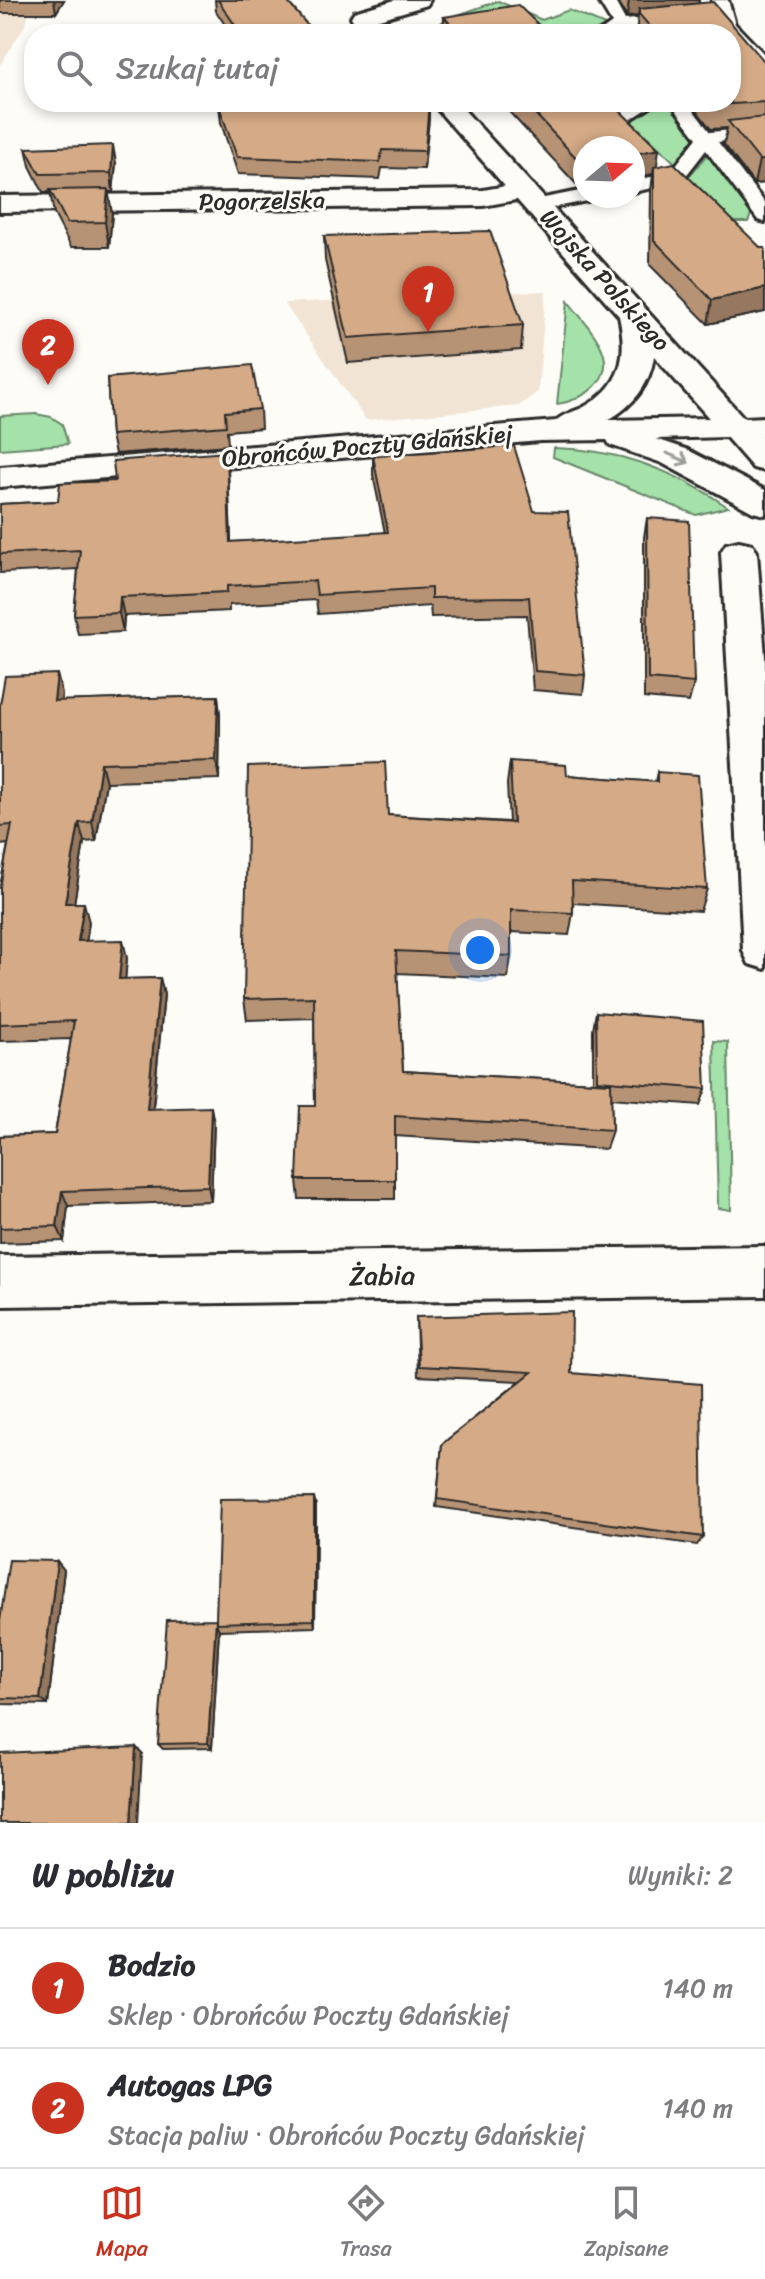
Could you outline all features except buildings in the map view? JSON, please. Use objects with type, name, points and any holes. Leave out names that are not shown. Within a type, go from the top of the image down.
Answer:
[{"type":"street","points":[[344,0],[369,24]]},
{"type":"street","points":[[362,17],[419,0]]},
{"type":"street","name":"Wojska Polskiego","points":[[452,112],[633,313],[750,426],[765,461]]},
{"type":"street","name":"Pogorzelska","points":[[0,204],[530,198]]},
{"type":"street","points":[[565,430],[615,402],[634,380],[641,356],[633,313]]},
{"type":"street","name":"Obrońców Poczty Gdańskiej","points":[[0,477],[565,430],[750,426]]},
{"type":"street","points":[[565,430],[632,440],[674,456],[765,504]]},
{"type":"street","points":[[739,552],[762,850],[765,951]]},
{"type":"street","name":"Żabia","points":[[0,1281],[765,1271]]},
{"type":"lane","points":[[606,0],[620,24]]},
{"type":"lane","points":[[654,24],[712,13]]},
{"type":"lane","points":[[741,41],[765,64]]},
{"type":"lane","points":[[616,121],[632,112]]},
{"type":"lane","points":[[686,112],[765,216]]},
{"type":"lane","points":[[706,138],[765,132]]},
{"type":"lane","points":[[680,184],[706,138]]},
{"type":"lane","points":[[655,159],[680,184]]},
{"type":"lane","points":[[645,185],[680,184]]},
{"type":"lane","points":[[530,198],[573,196]]},
{"type":"shaded area","points":[[0,0],[34,0],[24,27],[0,65]]},
{"type":"shaded area","points":[[546,291],[538,392],[519,406],[366,420],[284,303]]},
{"type":"green space","points":[[498,1],[542,20],[569,10],[603,24],[440,24]]},
{"type":"green space","points":[[646,112],[680,112],[699,137],[676,164],[631,121]]},
{"type":"green space","points":[[709,152],[753,210],[748,222],[727,222],[685,181]]},
{"type":"green space","points":[[568,301],[599,343],[605,360],[604,371],[586,393],[557,404]]},
{"type":"green space","points":[[36,414],[51,417],[62,424],[68,444],[0,449],[0,416]]},
{"type":"green space","points":[[554,448],[601,453],[646,464],[688,483],[728,507],[696,515],[553,457]]},
{"type":"green space","points":[[714,1041],[728,1042],[731,1210],[718,1208]]},
{"type":"place","name":"Bodzio","points":[[428,332]]},
{"type":"place","name":"Autogas LPG","points":[[48,385]]}]
